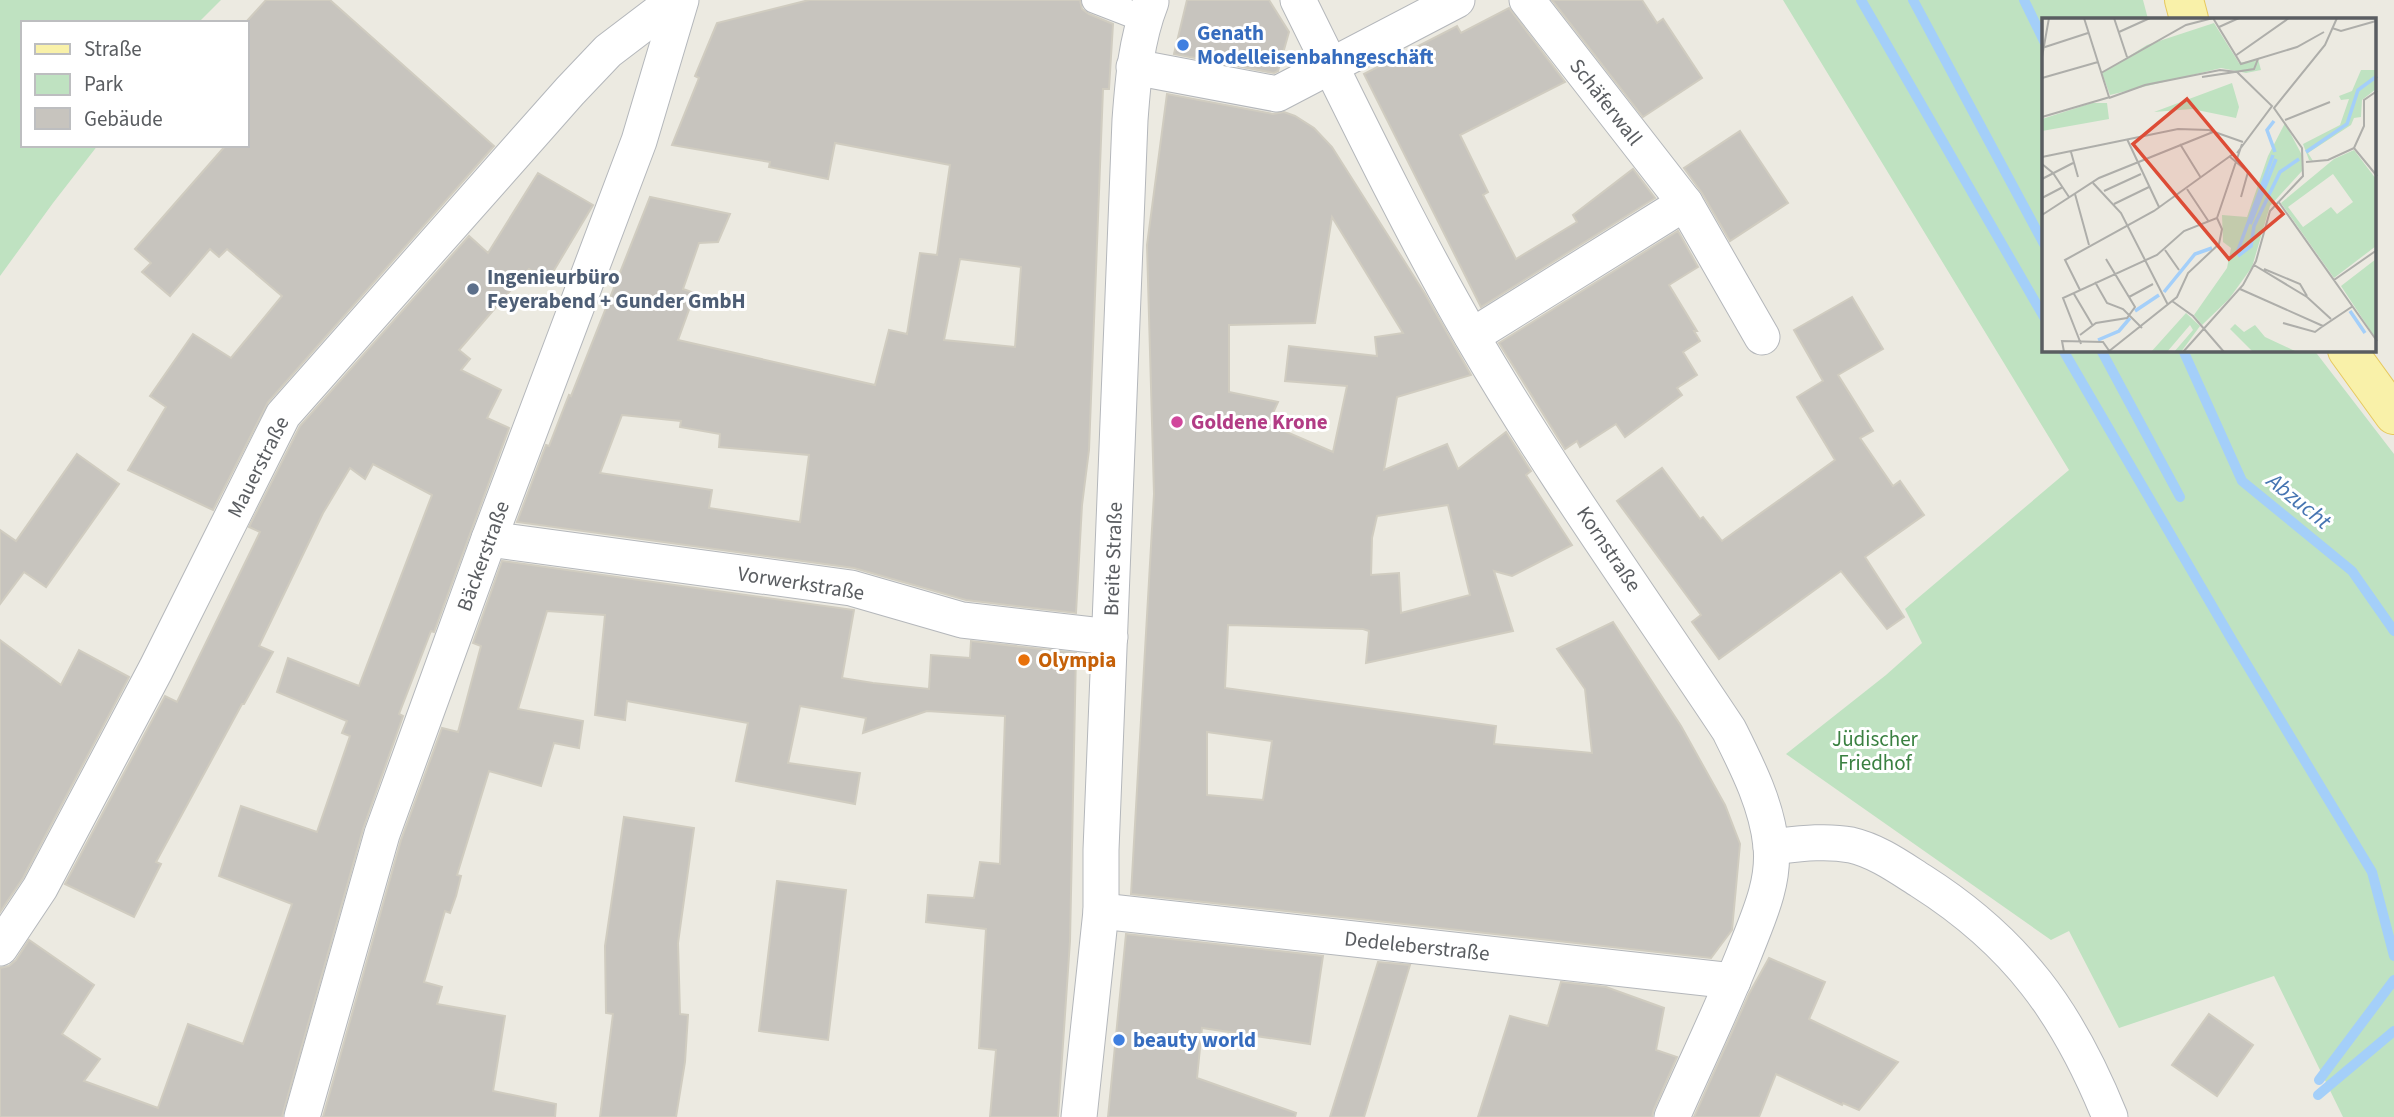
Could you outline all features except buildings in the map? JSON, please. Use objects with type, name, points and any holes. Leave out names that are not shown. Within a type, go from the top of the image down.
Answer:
[{"type":"main road","points":[[2184,0],[2189,18]]},
{"type":"main road","points":[[2348,352],[2394,415]]},
{"type":"street","name":"Mauerstraße","points":[[0,948],[40,888],[156,669],[283,415],[570,91],[608,51],[675,0]]},
{"type":"street","name":"Bäckerstraße","points":[[302,1117],[382,834],[489,539],[639,141],[681,0]]},
{"type":"street","points":[[1095,0],[1148,10]]},
{"type":"street","name":"Kornstraße","points":[[1298,0],[1420,243],[1472,336],[1522,419],[1729,730],[1749,770],[1771,847],[1765,901],[1733,981],[1672,1117]]},
{"type":"street","points":[[1134,67],[1278,94],[1457,0]]},
{"type":"street","name":"Schäferwall","points":[[1527,0],[1685,203],[1762,337]]},
{"type":"street","name":"Breite Straße","points":[[1079,1117],[1101,911],[1134,67],[1148,10]]},
{"type":"street","points":[[1472,336],[1685,203]]},
{"type":"street","name":"Vorwerkstraße","points":[[489,539],[851,588],[962,620],[1110,637]]},
{"type":"street","points":[[1771,847],[1838,843],[1873,852],[1951,899],[2013,954],[2055,1008],[2110,1117]]},
{"type":"street","name":"Dedeleberstraße","points":[[1101,911],[1733,981]]},
{"type":"green space","points":[[0,0],[221,0],[200,21],[21,21],[21,147],[96,147],[0,276]]},
{"type":"green space","name":"Jüdischer Friedhof","points":[[1783,0],[2143,0],[2148,18],[2042,18],[2042,352],[2316,352],[2394,454],[2394,1117],[2343,1117],[2274,976],[2119,1028],[2069,931],[2051,940],[1786,754],[1922,643],[1905,609],[2069,470]]},
{"type":"waterway","points":[[1861,0],[2042,314]]},
{"type":"waterway","points":[[1913,0],[2042,240]]},
{"type":"waterway","name":"Abzucht","points":[[2024,0],[2042,37]]},
{"type":"waterway","points":[[2064,352],[2232,640],[2372,872],[2394,956]]},
{"type":"waterway","points":[[2102,352],[2180,497]]},
{"type":"waterway","name":"Abzucht","points":[[2184,352],[2242,481],[2352,571],[2394,631]]},
{"type":"waterway","points":[[2319,1080],[2394,980]]},
{"type":"waterway","name":"Abzucht","points":[[2318,1095],[2394,1031]]},
{"type":"place","name":"Genath Modelleisenbahngeschäft","points":[[1183,45]]},
{"type":"place","name":"Ingenieurbüro Feyerabend + Gunder GmbH","points":[[473,289]]},
{"type":"place","name":"Goldene Krone","points":[[1177,422]]},
{"type":"place","name":"Olympia","points":[[1024,660]]},
{"type":"place","name":"beauty world","points":[[1119,1040]]}]
